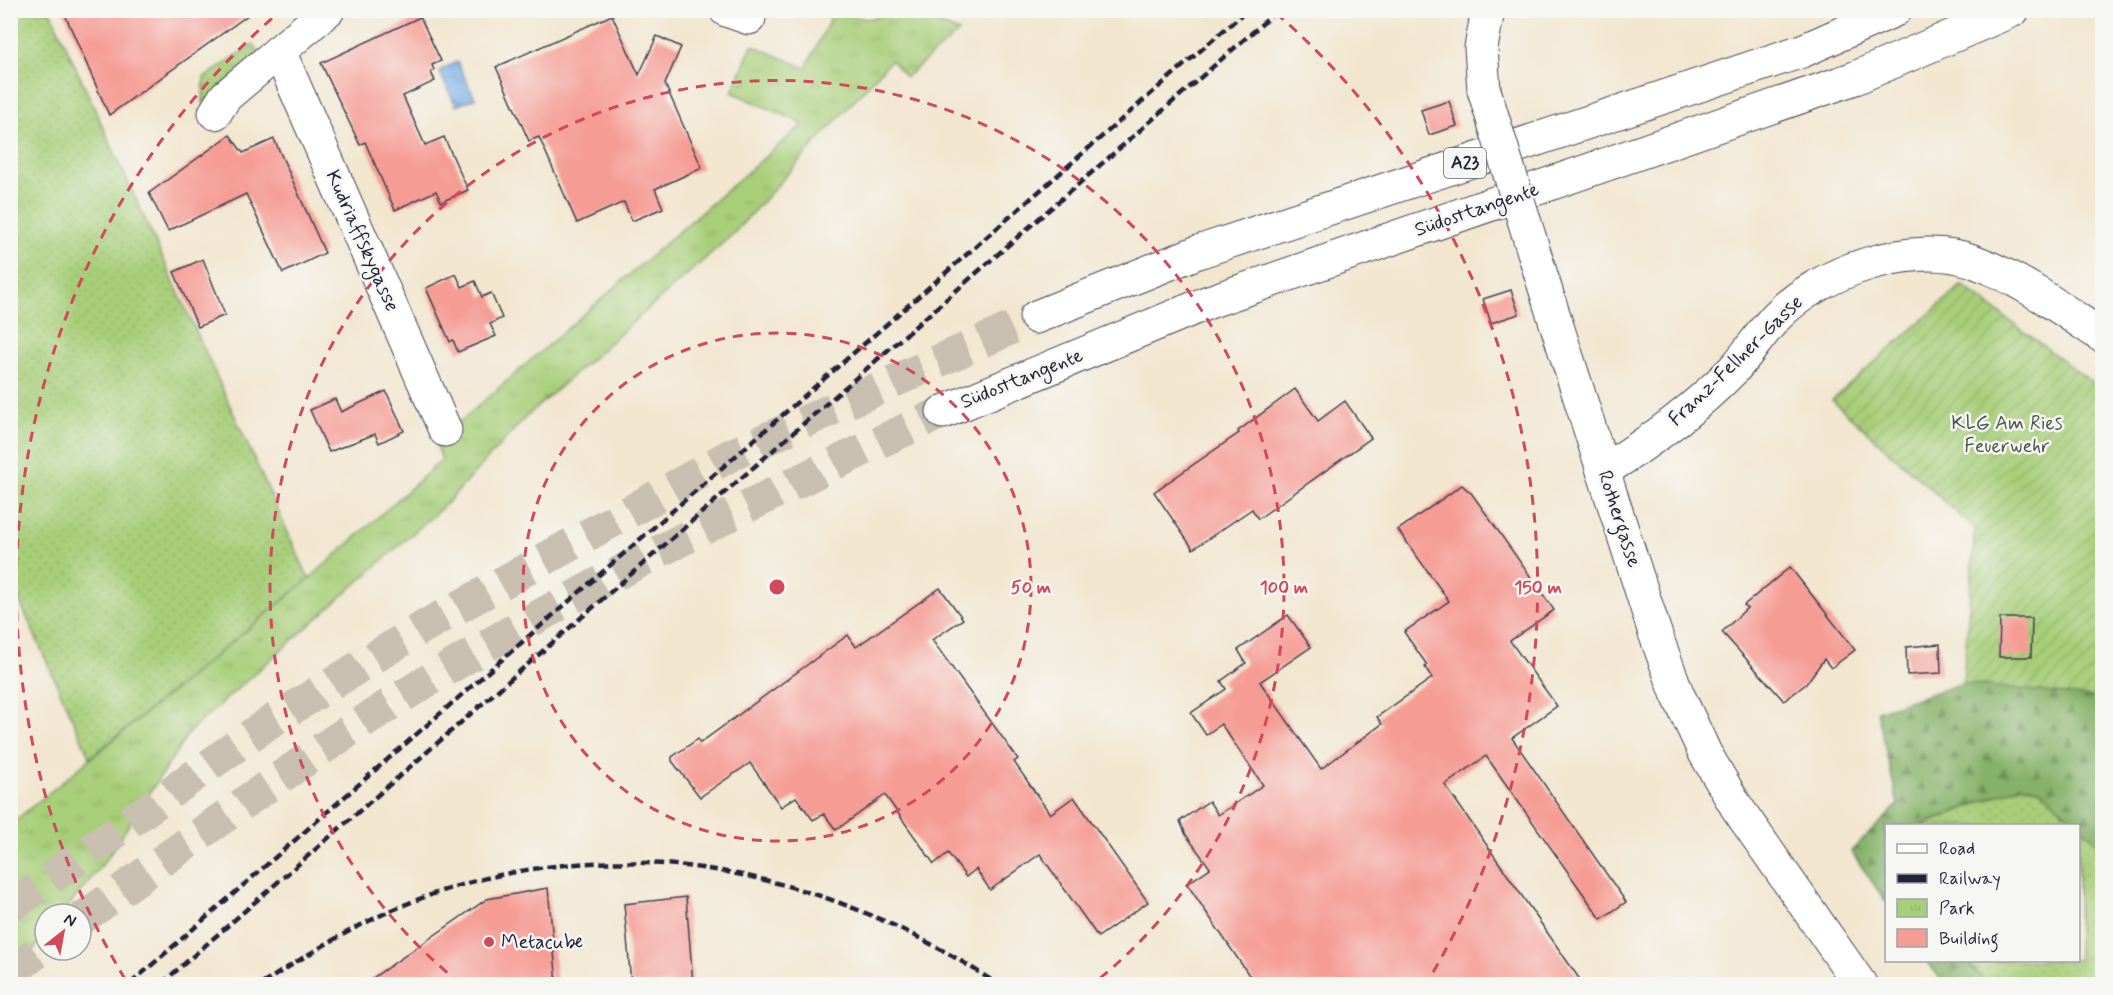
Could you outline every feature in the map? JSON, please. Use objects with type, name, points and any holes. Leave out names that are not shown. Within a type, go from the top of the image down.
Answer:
[{"type":"main road","points":[[215,113],[225,97],[328,10]]},
{"type":"main road","name":"A23","points":[[1036,317],[1198,252],[1802,51],[1895,10]]},
{"type":"main road","name":"Südosttangente","points":[[943,412],[1209,302],[1855,78],[2013,10]]},
{"type":"main road","name":"Rothergasse","points":[[1487,11],[1481,48],[1484,90],[1603,471],[1655,633],[1677,693],[1705,753],[1736,806],[1860,984]]},
{"type":"main road","name":"Kudriaffskygasse","points":[[279,51],[445,430]]},
{"type":"main road","name":"Franz-Fellner-Gasse","points":[[1603,471],[1674,423],[1733,370],[1777,316],[1816,284],[1863,264],[1912,255],[1970,260],[2020,281],[2103,336]]},
{"type":"green space","points":[[10,11],[50,11],[309,579],[90,758],[11,582]]},
{"type":"green space","points":[[834,11],[866,19],[908,11],[959,32],[906,77],[891,60],[733,234],[527,416],[446,504],[190,731],[106,860],[72,902],[33,902],[33,950],[11,978],[11,824],[309,579],[442,460],[434,438],[462,420],[803,124],[732,92],[752,45],[806,68]]},
{"type":"green space","points":[[253,44],[260,54],[203,103],[204,78]]},
{"type":"green space","name":"KLG Am Ries Feuerwehr","points":[[1962,285],[2102,390],[2102,698],[1963,683],[1975,529],[1832,400]]},
{"type":"green space","points":[[1963,683],[2102,698],[2102,847],[2041,790],[2023,785],[1924,824],[1885,824],[1885,901],[1851,851],[1898,805],[1877,711]]},
{"type":"green space","points":[[2023,785],[2041,790],[2077,824],[1926,824]]},
{"type":"green space","points":[[2080,826],[2102,847],[2102,984],[1987,984],[1967,962],[2080,962]]},
{"type":"green space","points":[[1928,962],[1967,962],[1987,984],[1944,984]]},
{"type":"water","points":[[457,62],[475,98],[456,106],[439,71]]},
{"type":"building","points":[[63,10],[255,10],[109,115]]},
{"type":"building","points":[[612,15],[639,75],[657,36],[681,47],[665,84],[702,168],[655,189],[663,208],[632,221],[624,202],[577,223],[539,137],[529,141],[496,67]]},
{"type":"building","points":[[420,17],[441,61],[432,65],[434,70],[431,72],[435,81],[403,96],[425,145],[444,137],[468,190],[441,202],[436,191],[395,210],[365,142],[360,145],[321,63]]},
{"type":"building","points":[[1449,101],[1457,126],[1429,135],[1421,110]]},
{"type":"building","points":[[230,135],[243,153],[274,139],[325,253],[283,273],[246,194],[168,231],[149,193]]},
{"type":"building","points":[[203,259],[225,315],[198,327],[174,272]]},
{"type":"building","points":[[456,274],[462,287],[475,281],[482,297],[491,293],[502,318],[490,324],[496,336],[458,352],[453,340],[450,342],[426,288]]},
{"type":"building","points":[[1511,290],[1519,314],[1491,323],[1483,299]]},
{"type":"building","points":[[1295,389],[1318,421],[1345,401],[1371,438],[1258,519],[1252,509],[1193,549],[1154,492],[1239,433],[1238,431]]},
{"type":"building","points":[[386,391],[404,431],[379,443],[375,434],[329,452],[310,410],[335,399],[341,412]]},
{"type":"building","points":[[1462,485],[1472,494],[1554,610],[1510,641],[1557,706],[1512,738],[1626,902],[1601,919],[1486,756],[1445,785],[1583,984],[1255,984],[1187,884],[1210,868],[1186,835],[1180,821],[1209,801],[1218,815],[1263,785],[1221,724],[1206,735],[1191,713],[1226,689],[1221,681],[1246,663],[1238,650],[1288,615],[1311,647],[1260,682],[1321,769],[1382,724],[1377,717],[1432,678],[1425,667],[1427,665],[1404,632],[1449,601],[1398,530]]},
{"type":"building","points":[[1790,567],[1855,650],[1831,668],[1824,659],[1806,684],[1784,701],[1722,632],[1747,608],[1744,605]]},
{"type":"building","points":[[940,588],[963,619],[932,640],[1018,759],[1014,762],[1050,814],[1074,797],[1148,902],[1098,937],[1040,854],[990,890],[976,869],[966,877],[948,853],[934,864],[885,795],[836,830],[824,814],[813,820],[796,797],[781,807],[750,763],[700,797],[672,761],[672,757],[698,739],[700,743],[848,635],[856,647]]},
{"type":"building","points":[[2000,618],[2032,618],[2031,657],[1999,657]]},
{"type":"building","points":[[1940,644],[1941,673],[1907,675],[1906,647]]},
{"type":"building","name":"Metacube","points":[[548,888],[557,984],[364,984],[487,899]]},
{"type":"building","points":[[686,897],[693,984],[631,984],[624,904]]},
{"type":"tunnel","points":[[10,907],[267,724],[425,626],[731,455],[1036,317]]},
{"type":"tunnel","points":[[93,910],[307,759],[447,669],[568,600],[692,534],[943,412]]},
{"type":"tunnel","points":[[10,973],[33,955]]},
{"type":"railway","points":[[130,984],[1247,10]]},
{"type":"railway","points":[[161,984],[1278,10]]},
{"type":"railway","points":[[262,984],[334,940],[409,903],[484,879],[560,865],[636,863],[712,870],[787,886],[860,911],[930,944],[997,984]]},
{"type":"place","name":"Metacube","points":[[489,942]]}]
